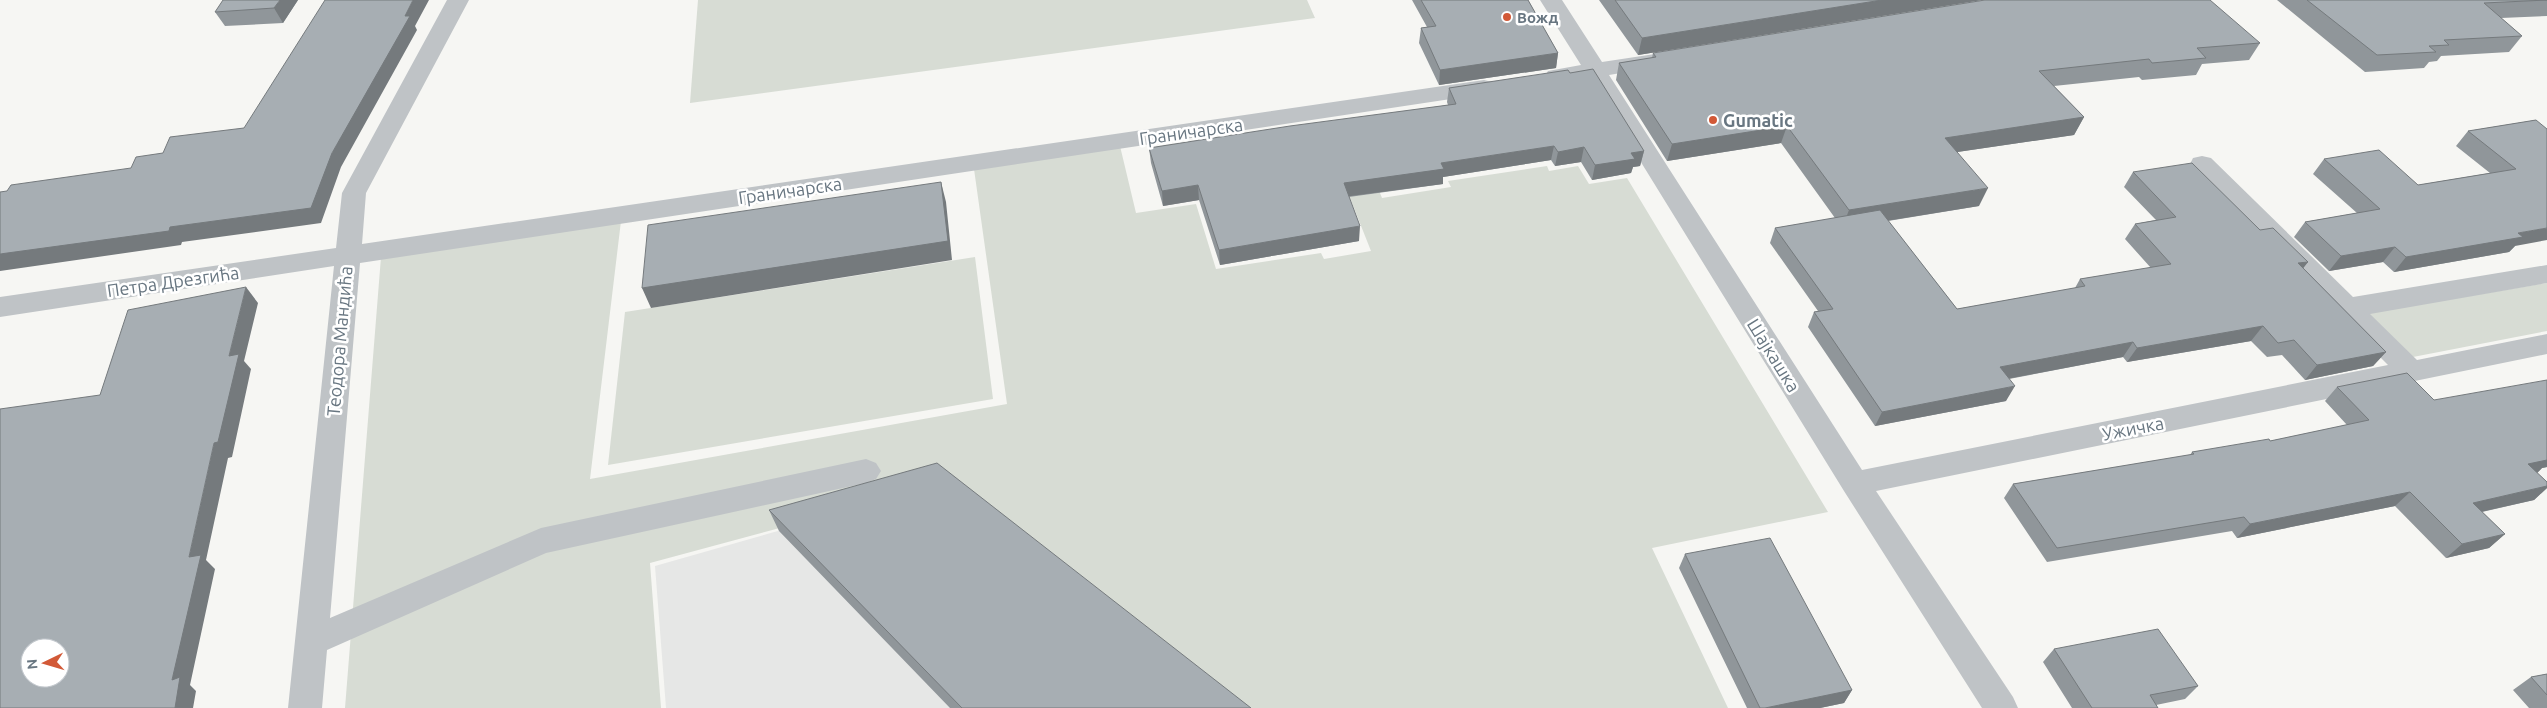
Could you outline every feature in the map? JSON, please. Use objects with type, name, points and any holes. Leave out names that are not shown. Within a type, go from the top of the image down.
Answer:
[{"type":"street","name":"Теодора Мандића","points":[[305,708],[354,193],[458,0]]},
{"type":"street","name":"Шајкашка","points":[[1551,0],[1855,483],[2001,708]]},
{"type":"street","points":[[1536,79],[1672,58]]},
{"type":"street","name":"Граничарска","points":[[347,256],[1506,84]]},
{"type":"street","points":[[2202,164],[2412,372]]},
{"type":"street","name":"Петра Дрезгића","points":[[0,307],[347,256]]},
{"type":"street","points":[[2346,308],[2547,274]]},
{"type":"street","name":"Ужичка","points":[[1855,483],[2547,344]]},
{"type":"street","points":[[312,641],[541,540],[866,471]]},
{"type":"shaded area","points":[[698,0],[1307,0],[1315,18],[690,103]]},
{"type":"shaded area","points":[[1120,146],[1136,213],[1196,204],[1216,269],[1321,253],[1324,259],[1371,251],[1348,193],[1378,188],[1382,198],[1451,187],[1448,181],[1547,166],[1549,171],[1578,166],[1589,184],[1627,178],[1828,512],[1652,548],[1728,708],[1228,708],[943,484],[650,563],[661,708],[345,708],[381,257],[621,221],[590,479],[1007,404],[974,169]]},
{"type":"shaded area","points":[[975,257],[993,399],[608,465],[625,312]]},
{"type":"shaded area","points":[[2547,283],[2547,331],[2413,357],[2368,313]]},
{"type":"shaded area","points":[[943,484],[1227,708],[666,708],[655,566]]},
{"type":"building","points":[[223,0],[280,0],[274,8],[215,12]]},
{"type":"building","points":[[325,0],[413,0],[405,16],[410,16],[332,153],[311,208],[170,227],[169,231],[0,254],[0,192],[7,191],[11,185],[131,168],[136,157],[163,153],[170,137],[244,128]]},
{"type":"building","points":[[1421,0],[1528,0],[1558,53],[1440,70],[1421,28],[1436,26]]},
{"type":"building","points":[[1615,0],[1882,0],[1642,38]]},
{"type":"building","points":[[1985,0],[2210,0],[2260,43],[2197,48],[2206,58],[2152,63],[2149,59],[2039,71],[2084,117],[1945,138],[1988,188],[1849,210],[1787,126],[1672,144],[1619,63],[1656,57],[1653,53]]},
{"type":"building","points":[[2307,0],[2547,0],[2484,3],[2522,36],[2444,40],[2449,45],[2429,46],[2436,52],[2377,55]]},
{"type":"building","points":[[1593,69],[1644,151],[1631,153],[1635,159],[1595,165],[1584,147],[1558,152],[1554,146],[1441,163],[1444,169],[1344,183],[1360,226],[1219,250],[1198,185],[1162,191],[1149,148],[1290,126],[1456,104],[1449,88],[1568,70],[1570,73]]},
{"type":"building","points":[[2536,120],[2547,129],[2547,228],[2518,233],[2523,237],[2406,257],[2395,247],[2341,256],[2305,222],[2380,209],[2324,159],[2379,150],[2418,185],[2516,169],[2468,131]]},
{"type":"building","points":[[2192,163],[2260,230],[2273,228],[2308,262],[2298,263],[2386,352],[2317,365],[2294,340],[2278,343],[2263,326],[2137,348],[2133,342],[2000,367],[2015,386],[1882,412],[1814,312],[1833,309],[1775,228],[1880,210],[1957,309],[2085,286],[2080,279],[2171,264],[2135,224],[2176,217],[2133,172]]},
{"type":"building","points":[[941,182],[948,241],[642,288],[648,225]]},
{"type":"building","points":[[246,287],[229,356],[239,354],[218,442],[214,443],[189,557],[201,555],[172,680],[180,677],[175,708],[0,708],[0,409],[100,395],[128,310]]},
{"type":"building","points":[[2407,373],[2434,400],[2547,380],[2547,460],[2528,464],[2547,482],[2547,486],[2473,503],[2505,534],[2462,544],[2410,492],[2250,524],[2244,517],[2057,548],[2013,484],[2194,454],[2192,452],[2269,439],[2270,441],[2369,420],[2337,387]]},
{"type":"building","points":[[937,463],[1251,708],[962,708],[769,510]]},
{"type":"building","points":[[1770,538],[1852,690],[1760,708],[1685,554]]},
{"type":"building","points":[[2158,629],[2198,686],[2150,695],[2158,708],[2092,708],[2054,649]]},
{"type":"building","points":[[2547,674],[2547,695],[2531,677]]},
{"type":"place","name":"Вожд","points":[[1507,17]]},
{"type":"place","name":"Gumatic","points":[[1713,120]]}]
